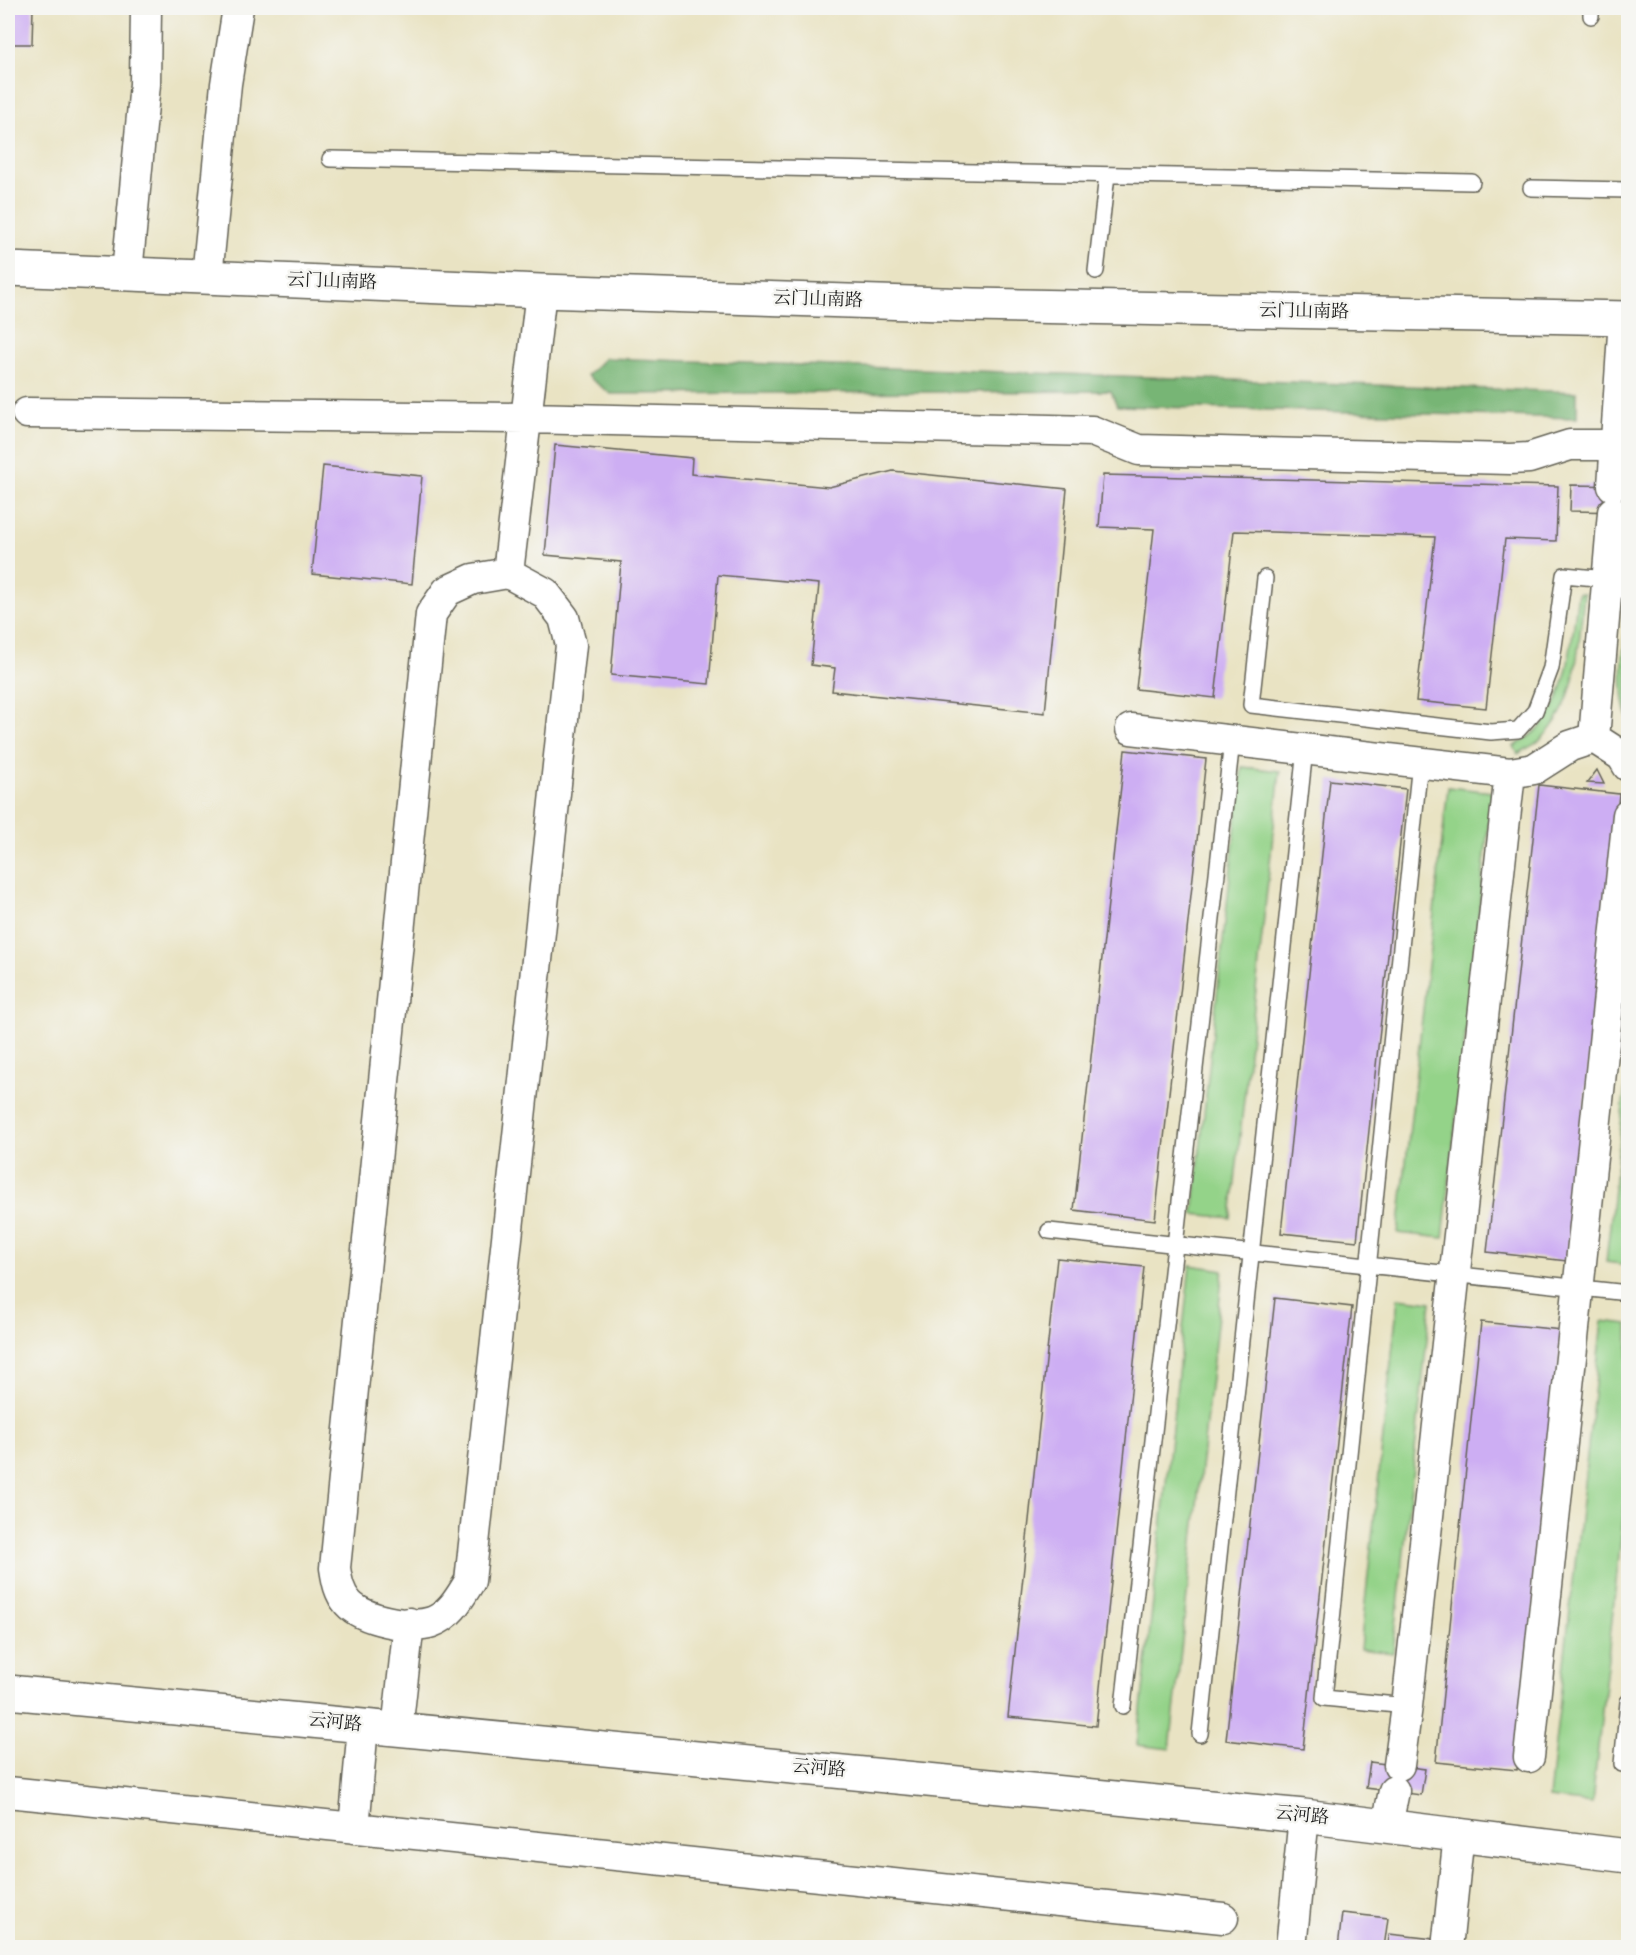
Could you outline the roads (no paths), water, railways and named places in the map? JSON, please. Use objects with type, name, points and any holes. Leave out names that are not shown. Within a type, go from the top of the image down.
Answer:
[{"type":"street","points":[[127,273],[145,84],[146,8]]},
{"type":"street","points":[[207,277],[226,84],[238,8]]},
{"type":"street","name":"云门山南路","points":[[8,269],[541,291],[985,305],[1626,318]]},
{"type":"street","points":[[508,573],[541,291]]},
{"type":"street","points":[[1594,738],[1618,580],[1613,499],[1622,445],[1626,318]]},
{"type":"street","points":[[27,413],[526,418],[1092,431],[1138,450],[1510,459],[1529,458],[1570,445],[1622,445]]},
{"type":"street","points":[[508,573],[545,593],[564,618],[571,645],[470,1581],[453,1609],[432,1622],[386,1623],[348,1604],[338,1586],[335,1568],[431,614],[447,591],[473,579],[508,573]]},
{"type":"street","points":[[1131,729],[1510,773],[1534,769],[1570,746],[1594,738]]},
{"type":"street","points":[[1594,738],[1622,756],[1629,765]]},
{"type":"street","points":[[1387,1825],[1407,1706],[1510,773]]},
{"type":"street","points":[[1529,1758],[1629,815]]},
{"type":"street","points":[[397,1730],[410,1623]]},
{"type":"street","name":"云河路","points":[[8,1692],[1304,1816],[1629,1856]]},
{"type":"street","points":[[354,1828],[363,1726]]},
{"type":"street","points":[[8,1792],[1223,1918]]},
{"type":"street","points":[[1291,1947],[1304,1816]]},
{"type":"street","points":[[1447,1947],[1459,1834]]},
{"type":"lane","points":[[330,159],[1472,182]]},
{"type":"lane","points":[[1096,271],[1107,174]]},
{"type":"lane","points":[[1531,188],[1629,190]]},
{"type":"lane","points":[[1265,578],[1251,705],[1491,732],[1518,730],[1535,711],[1551,668],[1564,575],[1618,580]]},
{"type":"lane","points":[[1123,1706],[1232,741]]},
{"type":"lane","points":[[1200,1734],[1305,749]]},
{"type":"lane","points":[[1407,1706],[1324,1698],[1420,762]]},
{"type":"lane","points":[[1049,1231],[1629,1293]]},
{"type":"lane","points":[[1622,1764],[1629,1702]]}]
